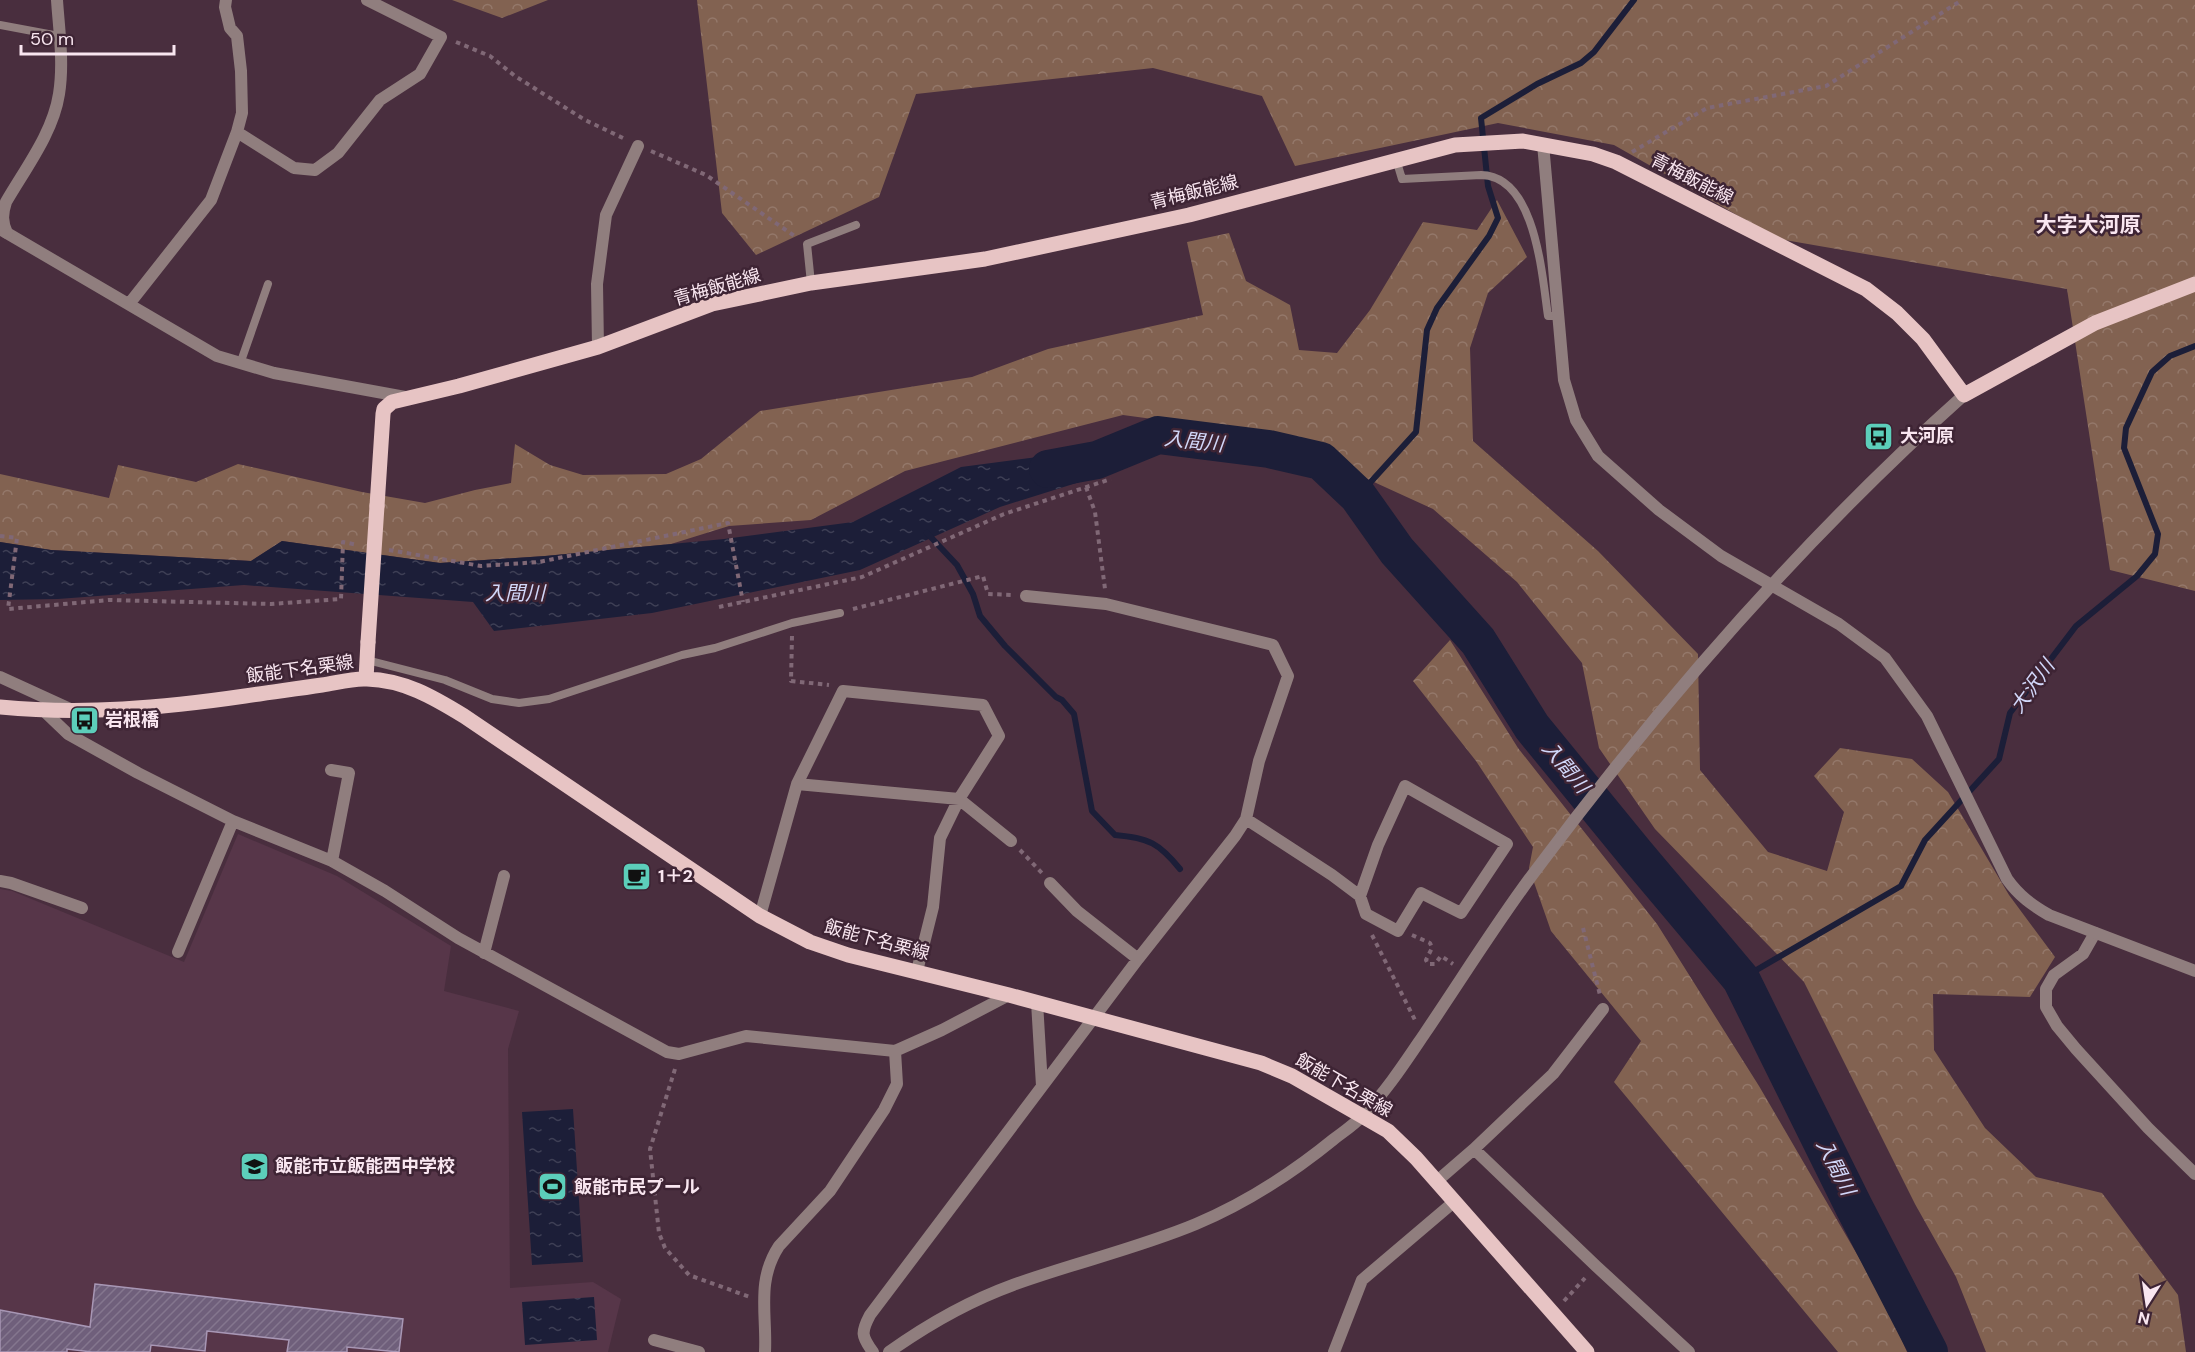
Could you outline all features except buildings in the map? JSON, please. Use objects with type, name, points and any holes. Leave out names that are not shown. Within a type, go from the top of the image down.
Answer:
[{"type":"main road","name":"青梅飯能線","points":[[366,679],[384,409],[392,402],[459,387],[598,347],[712,304],[811,283],[996,257],[1189,215],[1455,145],[1523,141],[1593,154],[1616,162],[1866,289],[1897,313],[1923,339],[1964,395]]},
{"type":"main road","points":[[1964,395],[2095,323],[2195,285]]},
{"type":"main road","name":"飯能下名栗線","points":[[0,707],[45,712],[114,711],[196,703],[366,679],[396,683],[433,696],[760,916],[810,942],[848,956],[917,971],[1095,1017],[1261,1064],[1292,1076],[1388,1131],[1437,1181],[1587,1352]]},
{"type":"street","points":[[57,0],[59,95],[54,114],[42,141],[6,202],[3,213],[4,231],[208,351],[240,364],[274,373],[406,398]]},
{"type":"street","points":[[129,304],[211,200],[237,132],[242,112],[241,71],[237,36],[230,28],[225,7],[226,0]]},
{"type":"street","points":[[237,132],[294,168],[315,170],[338,153],[380,99],[420,74],[441,37],[367,0]]},
{"type":"street","points":[[1543,144],[1564,380],[1576,420],[1598,456],[1659,510],[1720,556],[1839,624],[1885,658],[1927,716],[2007,879],[2017,893],[2049,915],[2195,971]]},
{"type":"street","points":[[598,347],[597,284],[606,215],[638,146]]},
{"type":"street","points":[[889,1352],[954,1312],[1011,1285],[1168,1235],[1236,1206],[1305,1163],[1362,1116],[1423,1036],[1530,878],[1607,777],[1688,677],[1769,586],[1860,492],[1964,395]]},
{"type":"street","points":[[873,1352],[864,1340],[863,1328],[870,1315],[1138,959],[1235,836],[1245,819],[1259,761],[1288,675],[1274,645],[1106,604],[1026,597]]},
{"type":"street","points":[[0,677],[74,711]]},
{"type":"street","points":[[760,916],[797,784],[843,691],[983,705],[999,736],[959,799],[940,838],[933,907],[917,971]]},
{"type":"street","points":[[45,712],[68,734],[138,773],[233,820],[332,861],[484,953],[667,1052],[679,1054],[746,1036],[895,1051],[1010,995]]},
{"type":"street","points":[[331,770],[349,774],[332,861]]},
{"type":"street","points":[[797,784],[959,799],[1011,841]]},
{"type":"street","points":[[1245,819],[1332,875],[1360,896],[1366,914],[1399,929],[1421,893],[1461,913],[1507,844],[1405,786],[1378,845],[1360,896]]},
{"type":"street","points":[[178,952],[233,820]]},
{"type":"street","points":[[484,953],[504,876]]},
{"type":"street","points":[[0,881],[82,908]]},
{"type":"street","points":[[1050,883],[1077,911],[1138,959]]},
{"type":"street","points":[[2095,933],[2083,954],[2054,975],[2046,989],[2046,1007],[2057,1026],[2076,1049],[2148,1128],[2195,1174]]},
{"type":"street","points":[[1036,1002],[1042,1086]]},
{"type":"street","points":[[1437,1181],[1553,1074],[1603,1009]]},
{"type":"street","points":[[765,1352],[762,1301],[772,1256],[830,1191],[884,1110],[897,1084],[895,1051]]},
{"type":"street","points":[[1474,1149],[1689,1352]]},
{"type":"street","points":[[1334,1352],[1362,1280],[1455,1202]]},
{"type":"street","points":[[654,1340],[699,1352]]},
{"type":"lane","points":[[0,25],[59,36]]},
{"type":"lane","points":[[1396,159],[1402,179],[1485,175],[1502,181],[1520,200],[1529,215],[1539,252],[1548,316],[1560,316]]},
{"type":"lane","points":[[811,283],[807,244],[856,225]]},
{"type":"lane","points":[[240,364],[268,284]]},
{"type":"lane","points":[[367,660],[445,680],[492,699],[519,703],[549,699],[682,655],[716,648],[792,623],[840,613]]},
{"type":"path","points":[[1616,162],[1707,108],[1826,86],[1962,0]]},
{"type":"path","points":[[719,607],[862,577],[1004,514],[1111,479]]},
{"type":"path","points":[[1086,487],[1095,512],[1106,604]]},
{"type":"path","points":[[378,548],[481,566],[539,562],[728,523],[743,602]]},
{"type":"path","points":[[0,536],[16,538],[8,609],[109,600],[271,604],[341,599],[343,542],[366,546]]},
{"type":"path","points":[[840,613],[983,576],[988,594],[1026,597]]},
{"type":"path","points":[[792,623],[791,681],[843,687],[843,691]]},
{"type":"path","points":[[1011,841],[1050,883]]},
{"type":"path","points":[[1366,914],[1368,928],[1423,1036]]},
{"type":"path","points":[[1583,928],[1603,1009]]},
{"type":"path","points":[[1399,929],[1430,943],[1432,948],[1426,960],[1428,964],[1435,964],[1441,956],[1467,972]]},
{"type":"path","points":[[679,1054],[650,1149],[659,1233],[665,1248],[689,1275],[762,1301]]},
{"type":"path","points":[[1552,1313],[1596,1266]]},
{"type":"shaded area","name":"飯能市立飯能西中学校","points":[[238,834],[337,876],[451,946],[444,991],[519,1011],[508,1049],[510,1288],[593,1282],[621,1299],[608,1352],[0,1352],[0,889],[12,891],[184,962]]},
{"type":"green space","points":[[452,0],[548,0],[502,18]]},
{"type":"green space","points":[[697,0],[2195,0],[2195,591],[2110,570],[2067,289],[1779,239],[1614,145],[1498,123],[1295,166],[1262,96],[1153,68],[916,94],[879,197],[756,255],[722,213]]},
{"type":"green space","points":[[1497,200],[1527,257],[1488,293],[1470,348],[1473,441],[1598,551],[1698,654],[1700,770],[1768,852],[1827,871],[1844,812],[1814,776],[1840,748],[1912,759],[1948,792],[2009,895],[2055,957],[2030,997],[1933,994],[1934,1050],[1985,1128],[2036,1177],[2102,1193],[2178,1295],[2186,1352],[1986,1352],[1956,1277],[1915,1204],[1804,982],[1655,829],[1599,748],[1582,663],[1517,582],[1433,509],[1271,435],[1123,415],[905,471],[811,520],[729,526],[671,544],[545,556],[440,563],[282,541],[251,561],[51,550],[0,542],[0,474],[109,498],[118,465],[196,482],[238,464],[362,492],[425,503],[511,483],[515,444],[550,465],[583,475],[666,474],[701,459],[760,411],[972,377],[1048,349],[1203,315],[1187,242],[1229,233],[1246,281],[1290,305],[1299,350],[1337,353],[1370,310],[1423,222],[1477,230]]},
{"type":"green space","points":[[1450,640],[1518,748],[1657,924],[1759,1086],[1886,1304],[1907,1352],[1838,1352],[1614,1082],[1641,1041],[1551,931],[1529,868],[1533,847],[1476,761],[1413,681]]},
{"type":"water","name":"入間川","points":[[1092,450],[1102,475],[1000,507],[860,570],[652,613],[494,631],[473,602],[244,585],[58,599],[0,600],[0,542],[51,550],[251,561],[282,541],[440,563],[545,556],[724,539],[853,522],[961,467]]},
{"type":"water","name":"飯能市民プール","points":[[573,1109],[583,1262],[532,1265],[522,1112]]},
{"type":"water","points":[[594,1297],[597,1340],[525,1345],[522,1302]]},
{"type":"waterway","points":[[1358,496],[1416,432],[1427,330],[1437,308],[1489,236],[1498,218],[1488,186],[1481,118],[1537,84],[1581,63],[1594,52],[1634,0]]},
{"type":"waterway","name":"大沢川","points":[[1741,979],[1901,886],[1925,840],[1999,759],[2010,713],[2076,626],[2137,576],[2155,554],[2158,534],[2124,448],[2126,428],[2152,372],[2170,356],[2195,346]]},
{"type":"waterway","name":"入間川","points":[[1048,469],[1097,460],[1158,435],[1269,449],[1321,461],[1358,496],[1397,551],[1478,641],[1532,727],[1741,979],[1929,1352]]},
{"type":"waterway","points":[[927,533],[957,565],[973,594],[980,616],[1005,646],[1074,714],[1092,811],[1115,835],[1152,843],[1166,853],[1180,869]]},
{"type":"place","name":"大河原","points":[[1879,436]]},
{"type":"place","name":"岩根橋","points":[[84,720]]},
{"type":"place","name":"1＋2","points":[[637,876]]},
{"type":"place","name":"飯能市立飯能西中学校","points":[[254,1166]]},
{"type":"place","name":"飯能市民プール","points":[[553,1187]]},
{"type":"district","name":"大字大河原","points":[[2088,225]]}]
